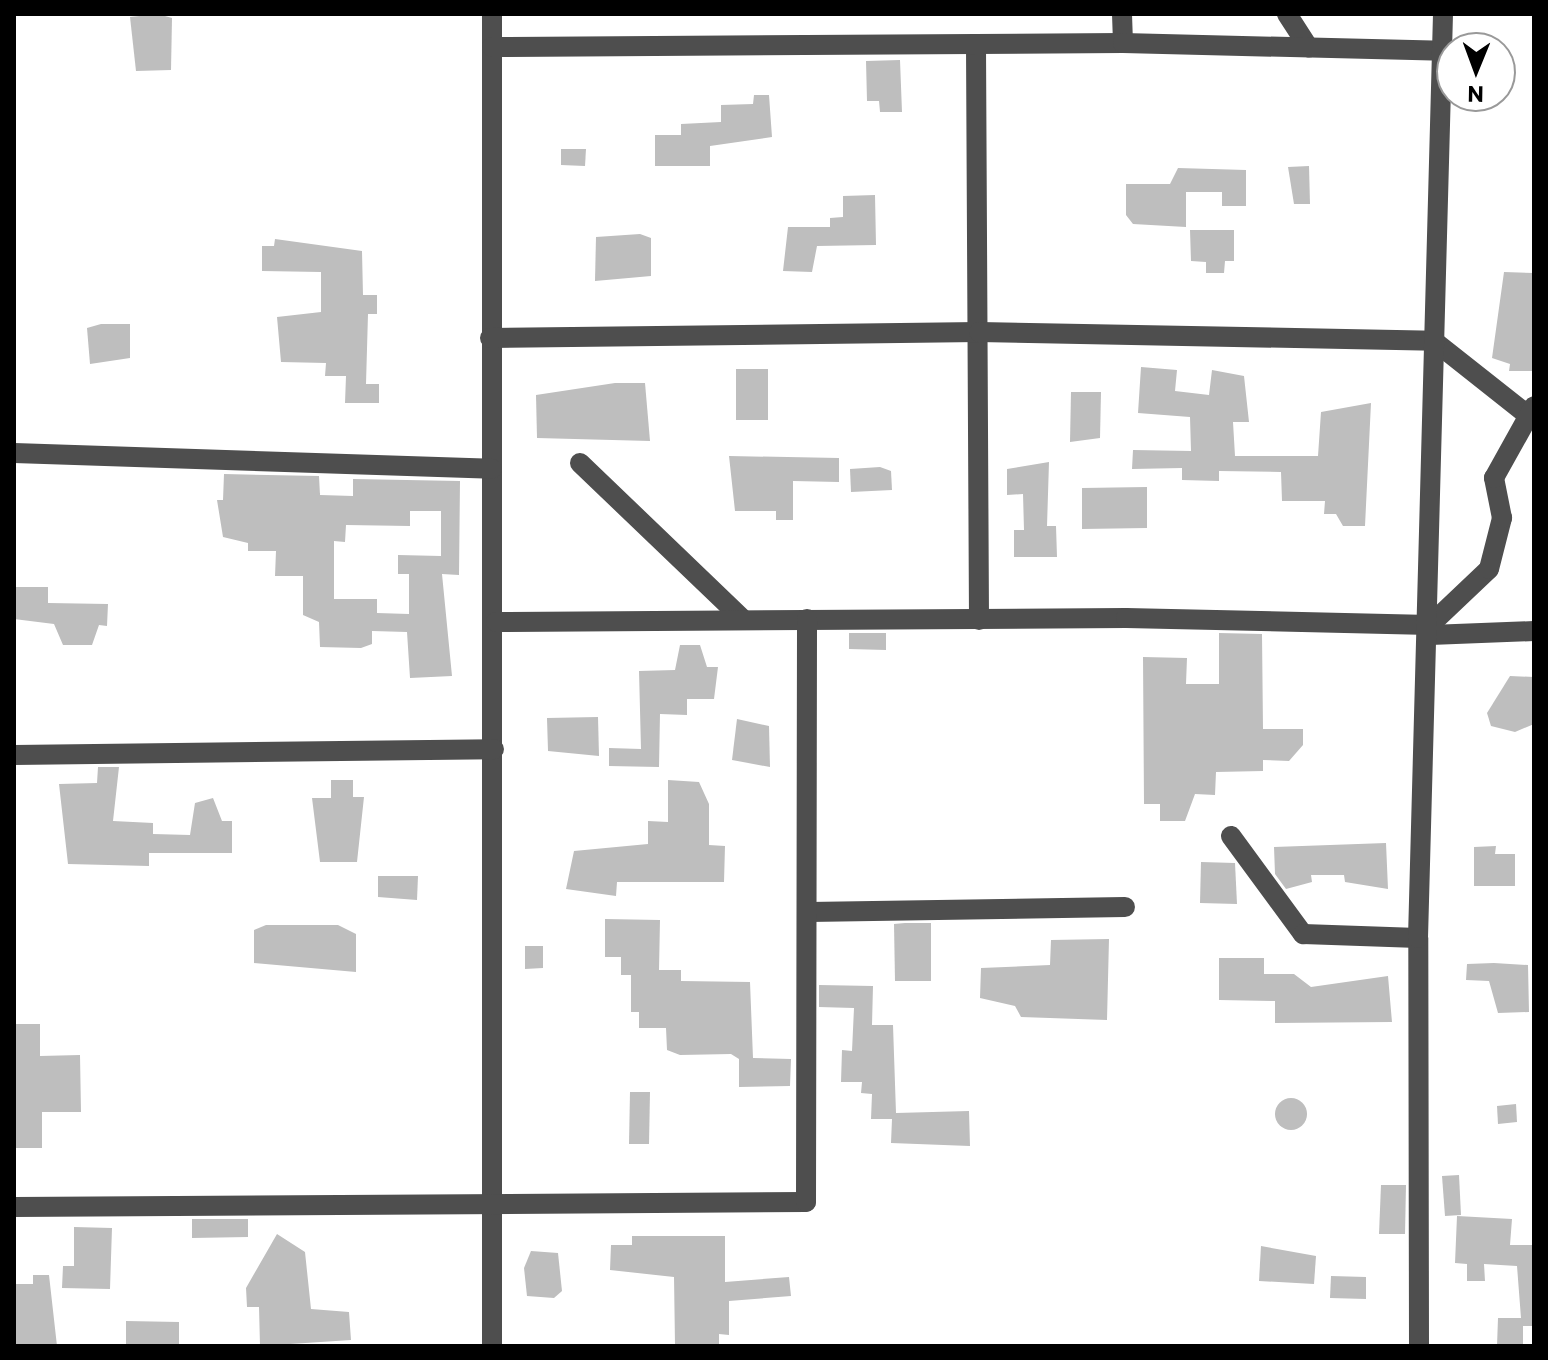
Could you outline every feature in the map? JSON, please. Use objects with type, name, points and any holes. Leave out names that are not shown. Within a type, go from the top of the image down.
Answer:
[{"type":"street","points":[[492,14],[490,338],[496,622],[492,1346]]},
{"type":"street","points":[[1122,14],[1123,43]]},
{"type":"street","points":[[1287,14],[1309,48]]},
{"type":"street","points":[[492,47],[1123,43],[1436,51]]},
{"type":"street","points":[[976,46],[979,620]]},
{"type":"street","points":[[1419,1346],[1418,938],[1430,630],[1441,112]]},
{"type":"street","points":[[490,338],[979,332],[1434,341],[1531,413],[1494,478],[1502,518],[1489,569],[1430,630]]},
{"type":"street","points":[[14,453],[492,469]]},
{"type":"street","points":[[580,463],[744,620]]},
{"type":"street","points":[[14,1207],[806,1202],[809,912],[807,619]]},
{"type":"street","points":[[496,622],[979,620],[1534,631]]},
{"type":"street","points":[[14,755],[494,749]]},
{"type":"street","points":[[1231,836],[1303,934],[1418,938]]},
{"type":"street","points":[[809,912],[1125,907]]},
{"type":"building","points":[[158,14],[172,18],[171,70],[136,71],[130,17]]},
{"type":"building","points":[[900,60],[902,112],[880,112],[879,101],[867,101],[866,61]]},
{"type":"building","points":[[754,95],[769,95],[772,137],[710,146],[710,166],[655,166],[655,135],[681,135],[681,124],[721,122],[721,105],[753,104]]},
{"type":"building","points":[[561,149],[586,149],[585,166],[561,165]]},
{"type":"building","points":[[1309,166],[1310,204],[1294,204],[1288,167]]},
{"type":"building","points":[[1178,168],[1246,170],[1246,206],[1222,206],[1222,192],[1186,192],[1186,227],[1133,224],[1126,215],[1126,184],[1170,184]]},
{"type":"building","points":[[875,195],[876,245],[817,246],[812,272],[783,271],[788,227],[830,227],[830,218],[843,217],[843,196]]},
{"type":"building","points":[[1190,230],[1234,230],[1234,261],[1225,261],[1224,273],[1206,273],[1206,262],[1191,261]]},
{"type":"building","points":[[640,234],[651,238],[651,276],[595,281],[596,237]]},
{"type":"building","points":[[275,239],[362,251],[363,295],[377,295],[377,314],[368,314],[366,384],[379,384],[379,403],[345,403],[346,376],[325,376],[326,363],[281,362],[277,317],[321,312],[321,272],[262,271],[262,246],[274,246]]},
{"type":"building","points":[[1504,272],[1534,273],[1534,371],[1509,371],[1510,364],[1492,358]]},
{"type":"building","points":[[101,324],[130,324],[130,358],[90,364],[87,328]]},
{"type":"building","points":[[1141,367],[1177,370],[1175,391],[1209,395],[1212,370],[1244,376],[1249,422],[1233,422],[1235,456],[1318,456],[1321,412],[1371,403],[1365,526],[1343,526],[1336,514],[1324,514],[1325,501],[1282,501],[1281,472],[1219,471],[1219,481],[1182,480],[1182,468],[1132,469],[1133,450],[1191,451],[1190,417],[1138,413]]},
{"type":"building","points":[[736,369],[768,369],[768,420],[736,420]]},
{"type":"building","points":[[615,383],[645,383],[650,441],[537,438],[536,395]]},
{"type":"building","points":[[1071,392],[1101,392],[1100,438],[1070,442]]},
{"type":"building","points":[[729,456],[839,458],[839,482],[793,481],[793,520],[776,520],[776,511],[735,511]]},
{"type":"building","points":[[1049,462],[1047,526],[1056,526],[1057,557],[1014,557],[1014,530],[1024,530],[1023,494],[1007,495],[1007,469]]},
{"type":"building","points":[[880,467],[891,471],[892,490],[851,492],[850,469]]},
{"type":"building","points":[[224,474],[319,476],[320,495],[353,496],[353,479],[460,481],[459,575],[442,574],[452,676],[410,678],[407,632],[372,631],[372,644],[361,648],[320,647],[319,622],[303,615],[303,576],[275,576],[276,551],[248,551],[248,543],[223,537],[217,500],[223,500]],"holes":[[[410,511],[441,511],[441,556],[398,555],[398,574],[409,574],[409,614],[377,613],[377,599],[334,599],[334,541],[345,542],[346,525],[410,526]]]},
{"type":"building","points":[[1147,487],[1147,528],[1082,529],[1082,488]]},
{"type":"building","points":[[14,587],[48,587],[48,603],[108,604],[107,626],[99,625],[92,645],[63,645],[54,624],[14,619]]},
{"type":"building","points":[[849,633],[886,633],[886,650],[849,649]]},
{"type":"building","points":[[1219,633],[1262,634],[1263,729],[1303,729],[1303,745],[1289,761],[1263,760],[1263,771],[1216,772],[1215,795],[1195,794],[1185,821],[1160,821],[1160,804],[1144,804],[1143,657],[1187,658],[1186,684],[1219,684]]},
{"type":"building","points":[[680,645],[700,645],[707,667],[718,667],[714,699],[687,699],[687,715],[660,714],[659,767],[609,766],[609,748],[641,749],[639,671],[675,670]]},
{"type":"building","points":[[1510,676],[1534,677],[1534,724],[1515,732],[1491,726],[1487,713]]},
{"type":"building","points":[[598,717],[599,756],[548,751],[547,718]]},
{"type":"building","points":[[737,719],[769,726],[770,767],[732,760]]},
{"type":"building","points":[[98,767],[119,767],[113,821],[153,823],[153,834],[190,835],[195,803],[213,798],[222,821],[232,821],[232,853],[149,853],[149,866],[68,864],[59,784],[97,783]]},
{"type":"building","points":[[331,780],[353,780],[353,797],[364,797],[357,862],[320,862],[312,798],[331,798]]},
{"type":"building","points":[[668,780],[699,782],[709,804],[709,845],[725,846],[724,882],[617,882],[616,896],[566,889],[574,851],[648,844],[648,821],[668,822]]},
{"type":"building","points":[[1386,843],[1388,889],[1345,882],[1344,875],[1311,875],[1312,882],[1286,889],[1275,874],[1274,847]]},
{"type":"building","points":[[1496,846],[1495,854],[1515,854],[1515,886],[1474,886],[1474,847]]},
{"type":"building","points":[[1201,862],[1235,863],[1237,904],[1200,903]]},
{"type":"building","points":[[378,876],[418,876],[417,900],[378,897]]},
{"type":"building","points":[[605,919],[660,920],[659,970],[681,970],[681,981],[750,982],[753,1058],[791,1059],[790,1086],[739,1087],[739,1059],[731,1054],[680,1055],[667,1050],[666,1028],[639,1028],[639,1012],[631,1012],[631,975],[621,975],[621,957],[605,957]]},
{"type":"building","points":[[931,923],[931,981],[895,981],[894,924]]},
{"type":"building","points":[[266,925],[338,925],[356,934],[356,972],[254,963],[254,930]]},
{"type":"building","points":[[1109,939],[1107,1020],[1021,1017],[1015,1006],[980,998],[981,968],[1050,965],[1051,940]]},
{"type":"building","points":[[525,946],[543,946],[543,968],[525,969]]},
{"type":"building","points":[[1219,958],[1264,958],[1264,974],[1294,974],[1311,987],[1388,976],[1392,1022],[1275,1023],[1275,1001],[1219,1000]]},
{"type":"building","points":[[1467,964],[1528,965],[1529,1012],[1498,1013],[1489,981],[1466,980]]},
{"type":"building","points":[[819,985],[873,986],[872,1025],[893,1025],[896,1113],[969,1111],[970,1146],[891,1143],[892,1119],[871,1119],[872,1094],[861,1093],[862,1082],[841,1082],[842,1050],[852,1051],[854,1008],[819,1007]]},
{"type":"building","points":[[14,1024],[40,1024],[40,1056],[80,1055],[81,1112],[42,1112],[42,1148],[14,1148]]},
{"type":"building","points":[[630,1092],[650,1092],[649,1144],[629,1144]]},
{"type":"building","points":[[1291,1098],[1303,1102],[1307,1114],[1303,1126],[1291,1130],[1279,1126],[1275,1114],[1279,1102]]},
{"type":"building","points":[[1516,1104],[1517,1122],[1498,1124],[1497,1106]]},
{"type":"building","points":[[1459,1175],[1461,1215],[1445,1216],[1442,1176]]},
{"type":"building","points":[[1381,1185],[1406,1185],[1405,1234],[1379,1234]]},
{"type":"building","points":[[1457,1216],[1512,1219],[1510,1245],[1534,1245],[1534,1326],[1523,1326],[1523,1346],[1497,1346],[1498,1318],[1521,1318],[1517,1266],[1484,1264],[1485,1281],[1467,1281],[1467,1264],[1455,1263]]},
{"type":"building","points":[[192,1219],[248,1219],[248,1237],[192,1238]]},
{"type":"building","points":[[74,1227],[112,1228],[110,1289],[62,1288],[63,1266],[74,1266]]},
{"type":"building","points":[[277,1234],[305,1252],[311,1309],[349,1312],[351,1340],[260,1346],[259,1307],[247,1307],[246,1288]]},
{"type":"building","points":[[632,1236],[725,1236],[725,1282],[789,1277],[791,1296],[729,1301],[729,1335],[719,1334],[719,1345],[675,1345],[674,1277],[610,1270],[611,1245],[632,1245]]},
{"type":"building","points":[[1261,1246],[1316,1256],[1314,1284],[1259,1281]]},
{"type":"building","points":[[531,1251],[558,1253],[562,1291],[554,1298],[527,1296],[524,1268]]},
{"type":"building","points":[[33,1275],[49,1275],[57,1346],[14,1346],[14,1284],[33,1284]]},
{"type":"building","points":[[1331,1276],[1366,1277],[1366,1299],[1330,1298]]},
{"type":"building","points":[[126,1321],[179,1322],[179,1346],[126,1346]]}]
